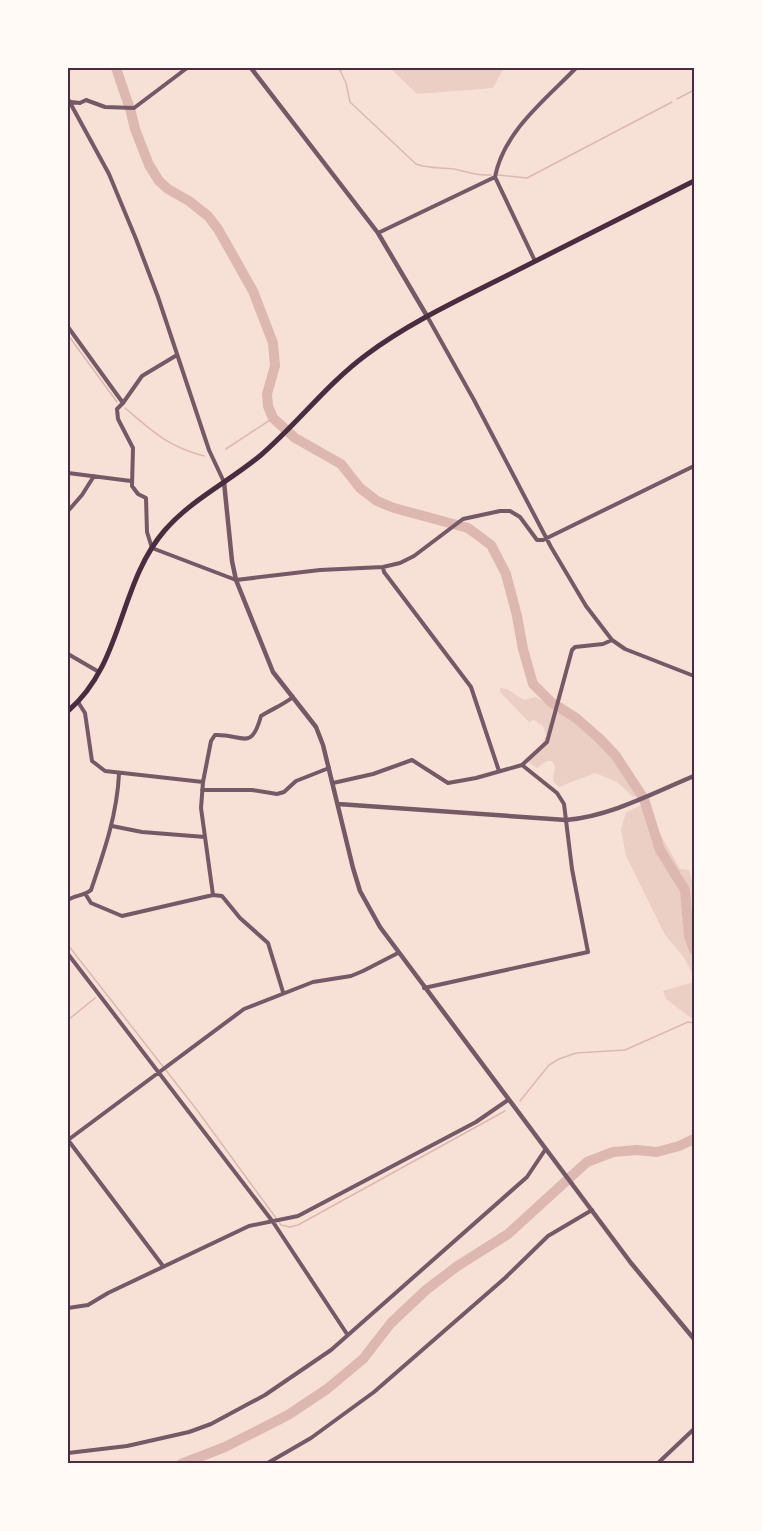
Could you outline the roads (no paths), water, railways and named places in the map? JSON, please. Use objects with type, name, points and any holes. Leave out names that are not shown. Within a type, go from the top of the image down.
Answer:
[{"type":"main road","points":[[68,711],[78,702],[100,673],[116,638],[140,567],[165,530],[182,513],[261,454],[347,370],[427,316],[694,181]]},
{"type":"street","points":[[69,100],[81,103],[86,100],[105,107],[134,108],[187,68]]},
{"type":"street","points":[[250,68],[378,233],[427,316],[586,606],[612,640],[625,649],[694,675]]},
{"type":"street","points":[[535,261],[495,177],[502,151],[510,136],[576,68]]},
{"type":"street","points":[[69,100],[109,174],[136,239],[158,297],[209,450],[224,482],[236,580],[268,663],[278,680],[315,727],[323,745],[360,891],[375,919],[424,988],[631,1263],[694,1339]]},
{"type":"street","points":[[378,233],[495,177]]},
{"type":"street","points":[[68,327],[123,403]]},
{"type":"street","points":[[177,355],[142,376],[117,409],[118,419],[133,448],[131,481],[134,490],[146,498],[147,532],[152,548],[236,580],[320,570],[383,567],[400,563],[414,556],[463,519],[490,513],[510,511],[520,517],[537,540],[547,538],[694,466]]},
{"type":"street","points":[[68,473],[131,481]]},
{"type":"street","points":[[68,511],[82,495],[93,476]]},
{"type":"street","points":[[383,567],[384,572],[471,687],[499,771]]},
{"type":"street","points":[[333,783],[373,774],[412,760],[448,783],[522,765],[547,742],[572,650],[575,647],[603,644],[612,640]]},
{"type":"street","points":[[68,654],[100,673]]},
{"type":"street","points":[[213,895],[201,808],[203,782],[211,741],[215,735],[252,738],[256,734],[261,716],[293,697]]},
{"type":"street","points":[[78,702],[85,713],[92,761],[105,771],[203,782]]},
{"type":"street","points":[[424,988],[588,952],[572,869],[564,804],[557,793],[522,765]]},
{"type":"street","points":[[202,790],[252,790],[277,794],[284,792],[296,781],[330,768]]},
{"type":"street","points":[[68,900],[72,897],[86,895],[91,890],[112,826],[118,800],[119,774]]},
{"type":"street","points":[[338,804],[566,820],[600,814],[694,776]]},
{"type":"street","points":[[112,826],[142,832],[204,837]]},
{"type":"street","points":[[86,895],[91,903],[122,916],[213,895],[222,896],[240,918],[268,943],[283,993]]},
{"type":"street","points":[[163,1266],[68,1140],[244,1008],[313,982],[351,976],[399,953]]},
{"type":"street","points":[[68,954],[273,1222],[347,1334]]},
{"type":"street","points":[[68,1308],[88,1305],[163,1266],[249,1226],[298,1216],[476,1122],[508,1100]]},
{"type":"street","points":[[68,1453],[127,1446],[189,1432],[211,1424],[265,1395],[331,1350],[527,1177],[545,1150]]},
{"type":"street","points":[[266,1464],[311,1438],[374,1392],[505,1278],[548,1236],[592,1209]]},
{"type":"street","points":[[657,1464],[694,1429]]},
{"type":"waterway","points":[[116,68],[149,165],[159,181],[168,189],[189,201],[208,216],[218,229],[253,291],[273,343],[275,366],[267,394],[268,406],[273,418],[295,438],[341,464],[360,488],[377,501],[394,508],[468,528],[491,545],[506,574],[533,684],[551,702],[576,718],[600,739],[616,756],[644,799],[660,850],[685,890],[689,936],[694,950]]},
{"type":"waterway","points":[[339,68],[346,83],[350,102],[416,164],[491,175]]},
{"type":"waterway","points":[[677,99],[694,90]]},
{"type":"waterway","points":[[498,175],[527,178],[672,102]]},
{"type":"waterway","points":[[68,335],[117,402]]},
{"type":"waterway","points":[[125,408],[170,443],[204,456]]},
{"type":"waterway","points":[[226,449],[273,418]]},
{"type":"waterway","points":[[68,945],[197,1110],[276,1218]]},
{"type":"waterway","points":[[68,1020],[95,998]]},
{"type":"waterway","points":[[520,1101],[549,1065],[559,1059],[576,1053],[625,1050],[688,1022],[694,1023]]},
{"type":"waterway","points":[[279,1222],[281,1225],[290,1227],[298,1225],[505,1111]]},
{"type":"waterway","points":[[181,1464],[225,1447],[288,1415],[327,1389],[363,1359],[391,1323],[426,1290],[456,1267],[508,1234],[587,1162],[613,1152],[637,1150],[657,1152],[694,1139]]}]
